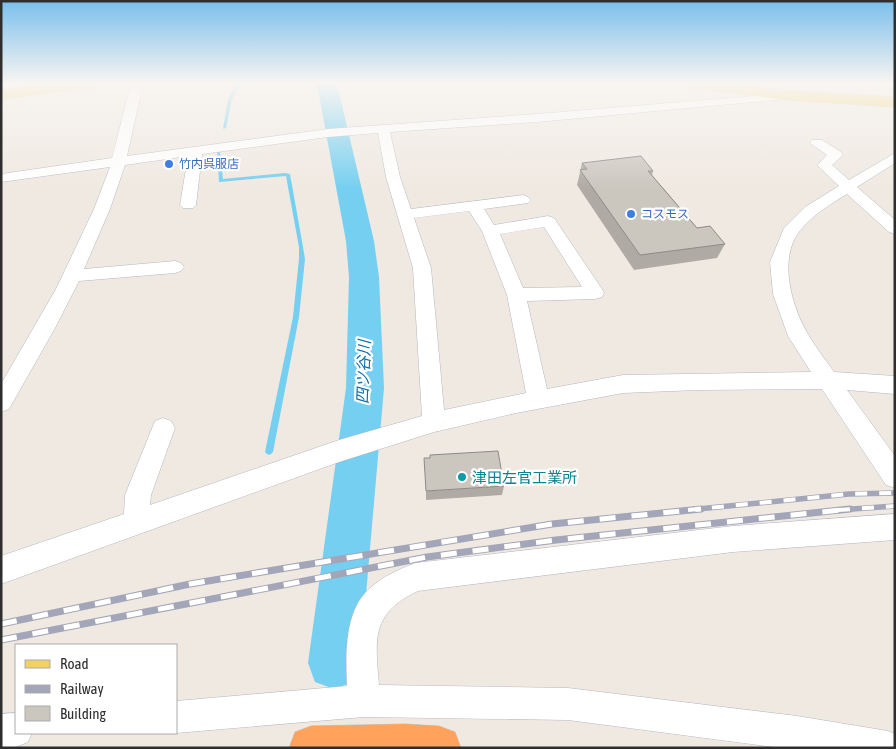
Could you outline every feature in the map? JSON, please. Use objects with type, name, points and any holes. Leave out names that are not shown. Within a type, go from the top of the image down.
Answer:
[{"type":"highway","points":[[311,748],[406,746],[439,748]]},
{"type":"street","points":[[1,403],[72,276],[105,201],[120,160],[129,119]]},
{"type":"street","points":[[1,178],[120,160],[328,133],[522,119]]},
{"type":"street","points":[[383,128],[393,178],[422,268],[434,422]]},
{"type":"street","points":[[817,143],[836,155],[824,165],[895,229]]},
{"type":"street","points":[[188,205],[196,150]]},
{"type":"street","points":[[895,157],[811,210],[790,232],[779,262],[782,294],[798,336],[895,477]]},
{"type":"street","points":[[405,214],[523,200]]},
{"type":"street","points":[[474,206],[490,231],[516,295],[538,400]]},
{"type":"street","points":[[490,231],[548,221],[595,293],[516,295]]},
{"type":"street","points":[[72,276],[175,267]]},
{"type":"street","points":[[1,570],[339,451],[434,422],[538,400],[623,384],[698,381],[827,380],[895,385]]},
{"type":"street","points":[[137,522],[138,495],[163,428]]},
{"type":"street","points":[[364,702],[361,660],[366,617],[385,592],[415,577],[733,539],[895,527]]},
{"type":"street","points":[[178,717],[364,702],[568,704],[797,733],[888,748]]},
{"type":"street","points":[[1,731],[15,730]]},
{"type":"building","name":"コスモス","points":[[641,156],[653,171],[648,171],[697,228],[710,226],[725,244],[640,255],[580,170],[587,169],[582,163]]},
{"type":"building","name":"津田左官工業所","points":[[498,451],[504,486],[426,491],[424,458],[430,458],[430,455]]},
{"type":"waterway","points":[[224,128],[226,119]]},
{"type":"waterway","name":"四ツ谷川","points":[[334,119],[360,241],[364,277],[365,388],[334,663]]},
{"type":"waterway","points":[[218,151],[221,181],[288,175],[301,247],[302,259],[296,317],[269,452]]},
{"type":"railway","points":[[688,510],[849,494],[895,493]]},
{"type":"railway","points":[[846,509],[895,506]]},
{"type":"railway","points":[[1,624],[190,584],[552,524],[701,509]]},
{"type":"railway","points":[[1,640],[427,557],[556,540],[846,509]]},
{"type":"railway","points":[[838,510],[846,509]]},
{"type":"railway","points":[[846,509],[850,509]]},
{"type":"place","name":"竹内呉服店","points":[[169,164]]},
{"type":"place","name":"コスモス","points":[[631,214]]},
{"type":"place","name":"津田左官工業所","points":[[462,477]]}]
